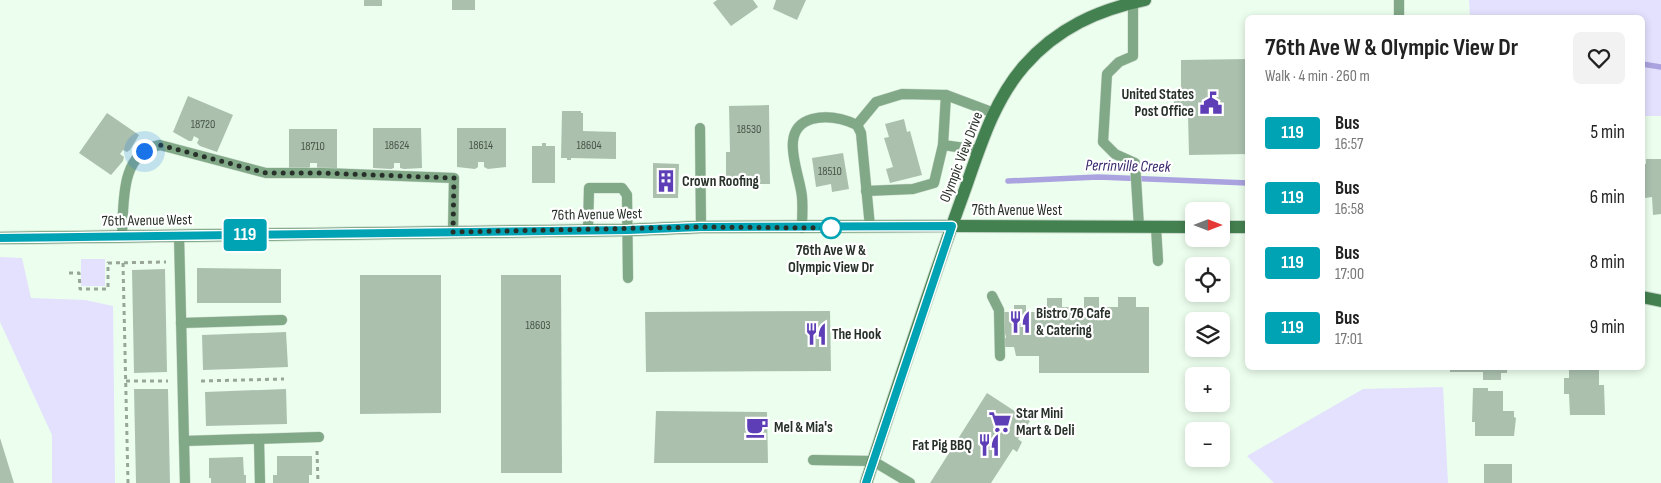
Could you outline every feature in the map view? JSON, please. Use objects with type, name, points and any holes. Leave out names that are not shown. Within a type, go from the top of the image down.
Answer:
[{"type":"street","name":"Olympic View Drive","points":[[866,483],[979,150],[994,114],[1012,82],[1024,66],[1049,42],[1065,30],[1090,16],[1139,1]]},
{"type":"street","name":"76th Avenue West","points":[[0,238],[628,230],[700,227],[1185,227]]},
{"type":"street","points":[[1230,227],[1245,227]]},
{"type":"street","points":[[1645,298],[1661,301]]},
{"type":"lane","points":[[1399,0],[1399,15]]},
{"type":"lane","points":[[1138,227],[1135,164],[1115,154],[1103,142],[1108,74],[1119,62],[1133,56],[1139,1]]},
{"type":"lane","points":[[857,125],[876,102],[902,94],[946,95],[994,114]]},
{"type":"lane","points":[[866,191],[913,189],[934,183],[943,145],[946,95]]},
{"type":"lane","points":[[802,228],[802,196],[792,154],[794,133],[800,125],[808,120],[837,117],[857,125],[861,133],[870,227]]},
{"type":"lane","points":[[700,128],[700,227]]},
{"type":"lane","points":[[122,236],[124,194],[126,180],[131,168],[144,151],[160,145],[266,173],[323,173],[454,178],[453,232]]},
{"type":"lane","points":[[943,145],[979,150]]},
{"type":"lane","points":[[588,230],[589,188],[622,188],[627,195],[628,278]]},
{"type":"lane","points":[[1156,227],[1158,261]]},
{"type":"lane","points":[[179,236],[185,483]]},
{"type":"lane","points":[[992,296],[998,310],[1000,356]]},
{"type":"lane","points":[[181,323],[282,320]]},
{"type":"lane","points":[[184,440],[259,439],[318,443]]},
{"type":"lane","points":[[259,439],[260,483]]},
{"type":"lane","points":[[813,460],[873,462],[910,483]]},
{"type":"path","points":[[69,273],[79,273],[80,289],[108,289],[108,263],[169,262]]},
{"type":"path","points":[[123,263],[128,483]]},
{"type":"path","points":[[201,381],[284,379]]},
{"type":"path","points":[[126,381],[171,381]]},
{"type":"path","points":[[318,443],[318,483]]},
{"type":"shaded area","points":[[1469,0],[1661,0],[1661,116],[1645,116],[1645,15],[1470,15]]},
{"type":"shaded area","points":[[0,257],[22,258],[31,298],[85,300],[113,306],[115,483],[52,483],[52,435],[0,322]]},
{"type":"shaded area","points":[[81,259],[105,259],[105,286],[81,286]]},
{"type":"shaded area","points":[[1443,387],[1448,483],[1274,483],[1247,456],[1363,389]]},
{"type":"building","points":[[364,0],[382,0],[382,6],[364,6]]},
{"type":"building","points":[[452,0],[475,0],[475,10],[452,10]]},
{"type":"building","points":[[717,0],[753,0],[758,7],[731,26],[713,3]]},
{"type":"building","points":[[776,0],[806,0],[797,20],[773,9]]},
{"type":"building","name":"United States Post Office","points":[[1245,59],[1245,154],[1189,155],[1188,115],[1174,115],[1174,91],[1181,90],[1181,60]]},
{"type":"building","points":[[188,96],[233,115],[217,152],[200,146],[197,143],[199,139],[194,136],[192,141],[189,141],[173,132]]},
{"type":"building","points":[[769,105],[770,184],[726,184],[726,152],[730,152],[729,106]]},
{"type":"building","points":[[562,111],[581,111],[583,113],[583,131],[616,132],[616,159],[571,158],[571,160],[567,160],[567,158],[561,158]]},
{"type":"building","points":[[107,113],[139,135],[130,150],[127,152],[123,150],[120,154],[124,157],[123,161],[111,175],[79,153]]},
{"type":"building","points":[[904,119],[907,132],[910,131],[922,175],[890,183],[886,169],[893,167],[884,138],[889,137],[885,124]]},
{"type":"building","points":[[373,128],[421,128],[422,168],[404,169],[400,168],[400,163],[394,163],[394,168],[391,169],[373,168]]},
{"type":"building","points":[[457,128],[506,128],[506,167],[488,169],[484,167],[484,162],[478,162],[478,167],[475,169],[457,167]]},
{"type":"building","points":[[289,129],[337,129],[337,169],[317,168],[317,163],[310,163],[310,167],[307,170],[289,168]]},
{"type":"building","points":[[542,143],[546,143],[546,146],[555,146],[555,183],[532,183],[532,146],[542,146]]},
{"type":"building","points":[[843,153],[849,189],[832,192],[831,184],[816,187],[812,158]]},
{"type":"building","points":[[1646,159],[1661,159],[1661,214],[1653,215],[1652,197],[1645,198]]},
{"type":"building","name":"Crown Roofing","points":[[653,163],[679,164],[678,198],[653,198]]},
{"type":"building","points":[[197,268],[281,269],[281,303],[197,303]]},
{"type":"building","points":[[165,269],[167,372],[134,373],[132,270]]},
{"type":"building","points":[[360,275],[441,275],[441,413],[360,414]]},
{"type":"building","points":[[501,275],[561,275],[562,473],[501,473]]},
{"type":"building","points":[[1084,297],[1099,297],[1099,307],[1118,307],[1118,297],[1136,297],[1136,307],[1149,307],[1149,373],[1039,373],[1039,356],[1016,356],[1014,347],[1000,347],[1000,338],[1006,338],[1005,333],[1001,333],[1001,312],[1014,312],[1014,305],[1026,305],[1026,312],[1038,312],[1038,307],[1047,307],[1047,298],[1062,298],[1062,307],[1084,307]]},
{"type":"building","points":[[830,311],[831,371],[646,372],[645,312]]},
{"type":"building","points":[[286,332],[288,367],[203,370],[202,335]]},
{"type":"building","points":[[1450,370],[1507,370],[1507,373],[1501,373],[1501,380],[1483,380],[1483,372],[1450,372]]},
{"type":"building","points":[[1569,370],[1599,370],[1599,385],[1604,385],[1605,415],[1570,415],[1569,394],[1564,394],[1564,378],[1569,378]]},
{"type":"building","points":[[1473,388],[1503,391],[1503,411],[1514,411],[1514,417],[1516,418],[1514,436],[1475,436],[1475,422],[1472,422]]},
{"type":"building","points":[[134,389],[168,389],[170,483],[136,483]]},
{"type":"building","points":[[286,389],[287,424],[206,426],[205,392]]},
{"type":"building","points":[[987,393],[1030,421],[1018,439],[1022,442],[1017,452],[1013,449],[991,483],[930,483]]},
{"type":"building","points":[[656,411],[767,412],[768,463],[654,463]]},
{"type":"building","points":[[0,438],[14,483],[0,483]]},
{"type":"building","points":[[277,456],[312,456],[312,475],[309,475],[309,483],[273,483],[273,475],[277,475]]},
{"type":"building","points":[[243,457],[246,483],[211,483],[211,478],[209,478],[209,458]]},
{"type":"building","points":[[1484,464],[1512,464],[1512,483],[1484,483]]},
{"type":"waterway","name":"Perrinville Creek","points":[[1645,64],[1661,67]]},
{"type":"waterway","name":"Perrinville Creek","points":[[1008,181],[1098,177],[1245,183]]},
{"type":"bus line","name":"119","points":[[0,238],[628,230],[700,227],[952,226],[866,483]]},
{"type":"place","name":"United States Post Office","points":[[1211,103]]},
{"type":"place","name":"Crown Roofing","points":[[666,181]]},
{"type":"place","name":"76th Ave W & Olympic View Dr","points":[[831,228]]},
{"type":"place","name":"Bistro 76 Cafe & Catering","points":[[1020,322]]},
{"type":"place","name":"The Hook","points":[[816,334]]},
{"type":"place","name":"Star Mini Mart & Deli","points":[[1000,422]]},
{"type":"place","name":"Mel & Mia's","points":[[757,427]]},
{"type":"place","name":"Fat Pig BBQ","points":[[989,445]]},
{"type":"route","points":[[144,151],[160,145],[266,173],[323,173],[454,178],[453,232],[628,230],[700,227],[836,228],[831,228]]}]
